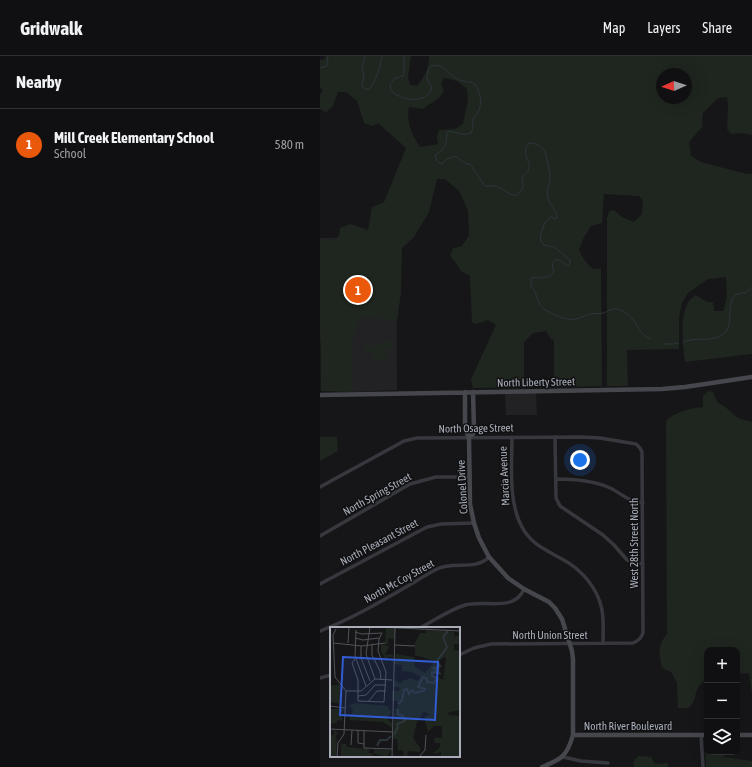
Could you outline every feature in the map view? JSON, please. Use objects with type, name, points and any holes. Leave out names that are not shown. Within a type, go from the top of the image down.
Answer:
[{"type":"main road","name":"North Liberty Street","points":[[320,395],[662,389],[752,377]]},
{"type":"main road","name":"Colonel Drive","points":[[465,392],[465,430],[466,434],[470,437]]},
{"type":"main road","name":"Colonel Drive","points":[[473,392],[474,430],[470,437],[470,504],[474,523],[479,538],[489,557],[508,578],[524,589],[544,599],[555,608],[562,619],[573,659],[573,734]]},
{"type":"main road","name":"North River Boulevard","points":[[564,757],[570,746],[573,734],[701,735]]},
{"type":"main road","points":[[740,735],[752,735]]},
{"type":"main road","points":[[542,767],[556,762],[564,757]]},
{"type":"street","name":"Marcia Avenue","points":[[512,437],[513,500],[519,521],[526,534],[535,544],[546,552],[573,566],[583,574],[592,585],[599,598],[602,609],[603,643]]},
{"type":"street","points":[[555,437],[556,498],[560,506],[603,535],[627,560],[634,563],[643,564]]},
{"type":"street","name":"North Osage Street","points":[[320,487],[404,441],[417,438],[600,438],[636,444],[641,450]]},
{"type":"street","name":"West 28th Street North","points":[[641,450],[643,564],[642,637]]},
{"type":"street","name":"North Spring Street","points":[[320,536],[410,484],[436,477],[470,477]]},
{"type":"street","points":[[556,479],[598,483],[611,488],[628,500],[642,503]]},
{"type":"street","name":"North Pleasant Street","points":[[320,584],[427,527],[441,524],[474,523]]},
{"type":"street","name":"North Mc Coy Street","points":[[320,631],[361,612],[437,569],[451,566],[478,565],[484,563],[489,557]]},
{"type":"street","points":[[422,627],[467,604],[511,603],[520,596],[524,589]]},
{"type":"street","name":"North Union Street","points":[[460,655],[474,648],[491,644],[633,643],[642,637]]},
{"type":"street","points":[[320,678],[330,676]]},
{"type":"street","points":[[701,735],[703,767]]},
{"type":"street","points":[[564,757],[608,763]]},
{"type":"shaded area","points":[[325,56],[411,56],[408,77],[410,85],[417,86],[426,72],[429,56],[752,56],[752,135],[742,133],[731,134],[727,129],[727,97],[718,98],[703,113],[702,127],[689,142],[691,156],[701,162],[752,174],[752,354],[685,362],[683,326],[686,307],[690,300],[696,295],[707,302],[713,302],[714,311],[723,311],[727,298],[726,277],[708,279],[688,293],[682,303],[679,317],[679,349],[627,350],[628,386],[607,386],[607,218],[609,211],[614,210],[622,217],[634,222],[642,214],[643,201],[639,196],[604,194],[602,223],[591,226],[584,237],[579,250],[585,261],[593,269],[601,269],[602,386],[554,387],[554,340],[551,339],[546,331],[533,333],[524,342],[524,387],[473,388],[471,379],[496,325],[488,320],[476,324],[472,322],[470,276],[461,271],[450,256],[453,248],[462,246],[469,235],[468,211],[459,191],[445,179],[437,179],[429,212],[414,237],[402,248],[401,293],[397,321],[364,317],[357,324],[352,345],[352,392],[321,391],[320,240],[334,239],[339,236],[340,228],[350,224],[368,230],[372,207],[384,202],[406,148],[378,123],[373,126],[364,123],[357,101],[346,92],[338,92],[333,106],[326,112],[320,109],[320,95],[323,90],[320,88],[320,60],[325,59]],"holes":[[[444,78],[457,81],[467,89],[468,100],[463,124],[455,129],[439,130],[437,137],[438,144],[420,147],[410,128],[408,118],[409,107],[423,109],[438,99],[444,91],[441,84]]]},
{"type":"shaded area","points":[[396,237],[397,390],[352,392],[351,341],[320,342],[320,238]]},
{"type":"shaded area","points":[[383,341],[392,341],[392,349],[386,349],[386,360],[373,360],[373,352],[364,352],[364,345],[372,345],[372,349],[375,349],[375,344],[383,344]]},
{"type":"shaded area","points":[[708,391],[713,392],[718,403],[738,418],[752,422],[752,694],[749,673],[740,674],[740,647],[704,647],[704,681],[698,687],[691,706],[688,708],[678,708],[677,683],[671,672],[662,668],[660,654],[660,646],[667,634],[666,421],[673,415],[683,411],[703,407],[703,396]]},
{"type":"shaded area","points":[[505,393],[536,393],[537,415],[506,415]]},
{"type":"shaded area","points":[[320,437],[337,437],[338,451],[320,461]]},
{"type":"shaded area","points":[[706,755],[724,755],[724,757],[752,761],[752,767],[706,767]]},
{"type":"shaded area","points":[[638,756],[651,757],[655,764],[668,763],[668,767],[634,767],[633,763]]},
{"type":"waterway","points":[[320,68],[327,66],[328,56]]},
{"type":"waterway","points":[[365,56],[362,66],[364,76],[362,86],[365,89],[369,89],[371,87],[382,56]]},
{"type":"waterway","points":[[404,56],[403,76],[395,78],[390,84],[391,90],[400,97],[407,99],[420,99],[430,93],[432,87],[427,79],[427,76],[431,66],[435,65],[442,67],[458,79],[475,84],[479,94],[481,101],[480,108],[473,119],[471,133],[464,134],[447,132],[444,148],[435,155],[437,161],[441,164],[447,159],[455,156],[466,164],[470,164],[485,186],[499,187],[510,194],[516,195],[522,189],[522,177],[529,168],[525,152],[529,143],[538,145],[545,151],[550,177],[547,196],[556,212],[557,218],[555,219],[551,217],[545,222],[540,237],[544,245],[554,247],[570,260],[570,263],[568,266],[559,260],[555,260],[553,262],[554,272],[552,275],[544,278],[531,278],[531,286],[541,307],[556,315],[572,319],[578,319],[589,314],[603,313],[617,309],[629,315],[642,333],[650,339]]},
{"type":"waterway","points":[[683,342],[688,340],[712,339],[722,335],[726,331],[730,320],[731,301],[734,297],[739,294],[746,293],[752,287]]},
{"type":"waterway","points":[[664,344],[678,343]]},
{"type":"place","name":"Mill Creek Elementary School","points":[[358,290]]}]
